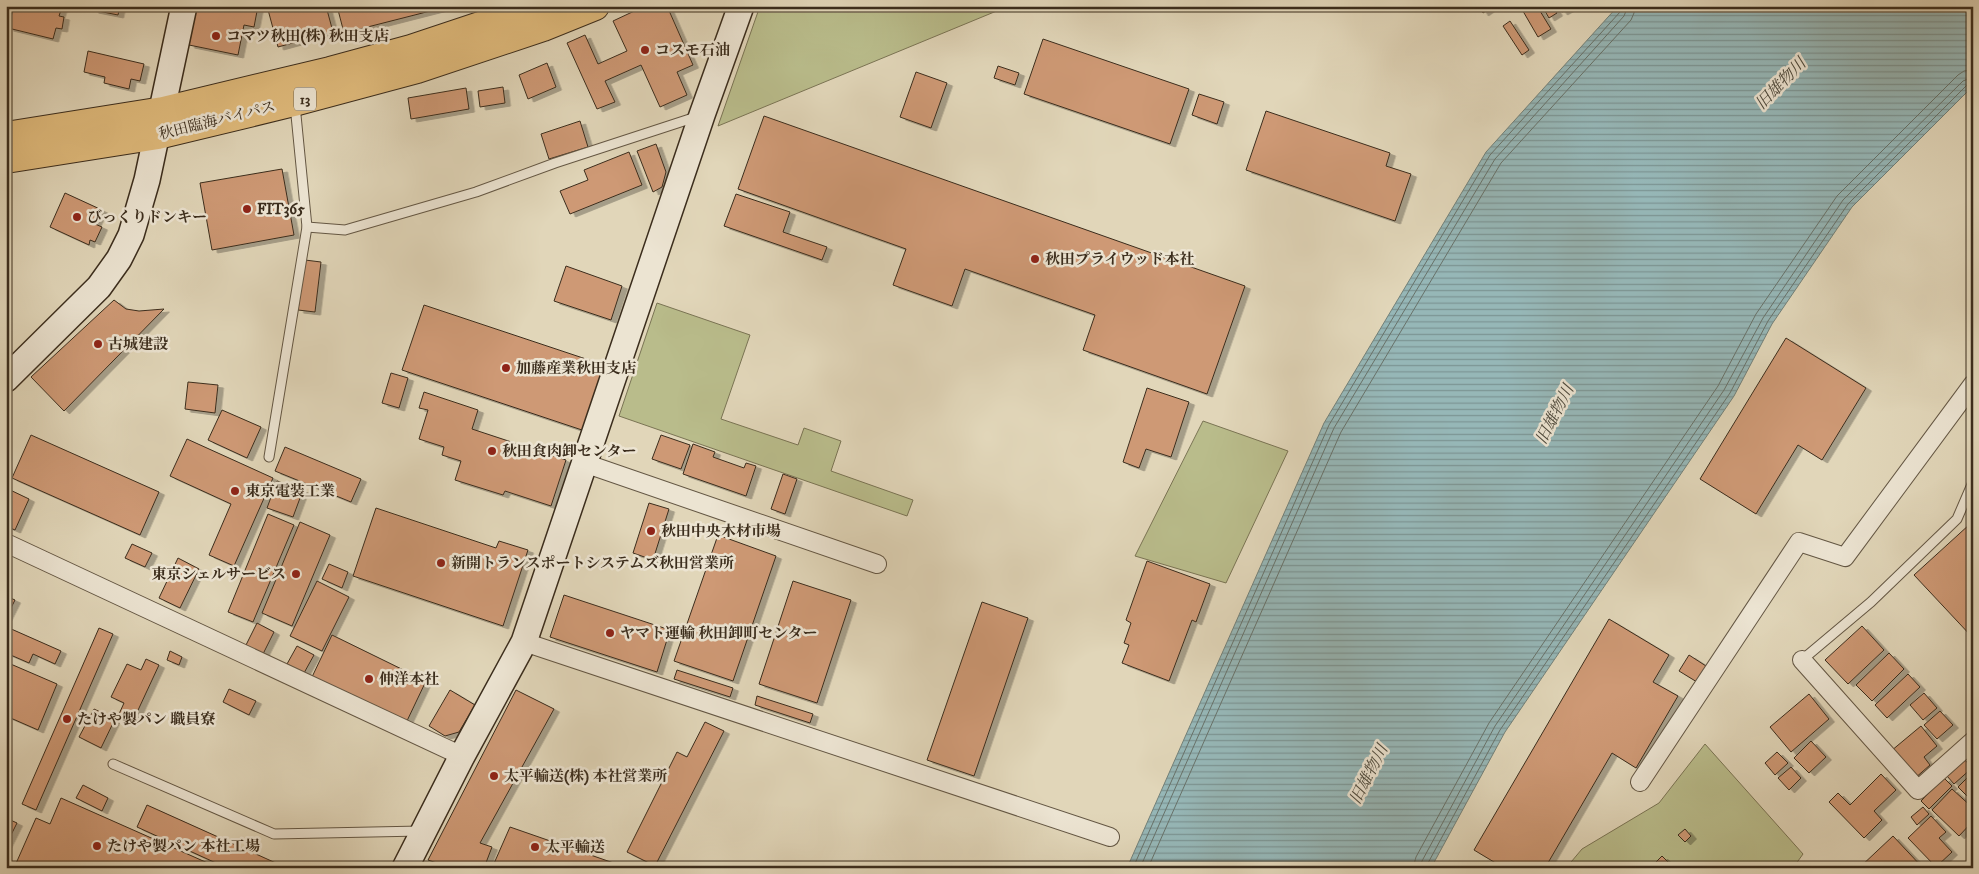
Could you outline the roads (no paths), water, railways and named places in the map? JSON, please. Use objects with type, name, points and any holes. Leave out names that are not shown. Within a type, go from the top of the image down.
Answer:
[{"type":"highway","name":"秋田臨海バイパス","points":[[293,91],[532,6]]},
{"type":"highway","name":"秋田臨海バイパス","points":[[6,158],[293,91],[416,69],[543,27],[594,6]]},
{"type":"highway","name":"秋田臨海バイパス","points":[[6,136],[160,123]]},
{"type":"street","points":[[6,379],[99,287],[119,259],[131,235],[147,180],[184,6]]},
{"type":"street","points":[[405,868],[462,756],[524,642],[702,114],[741,6]]},
{"type":"street","points":[[1640,782],[1800,542],[1845,557],[1973,384]]},
{"type":"street","points":[[584,463],[876,564]]},
{"type":"street","points":[[6,544],[462,756]]},
{"type":"street","points":[[524,642],[1110,837]]},
{"type":"street","points":[[1802,660],[1918,790],[1973,741]]},
{"type":"lane","points":[[269,457],[307,227],[293,91]]},
{"type":"lane","points":[[307,227],[344,230],[476,192],[702,114]]},
{"type":"lane","points":[[1802,660],[1871,602],[1957,519],[1973,482]]},
{"type":"lane","points":[[113,764],[274,834],[424,831]]},
{"type":"water","name":"旧雄物川","points":[[1618,6],[1973,6],[1973,86],[1852,207],[1772,324],[1734,396],[1505,732],[1431,868],[1127,868],[1324,423],[1486,152]]},
{"type":"place","name":"コマツ秋田(株) 秋田支店","points":[[216,36]]},
{"type":"place","name":"コスモ石油","points":[[645,50]]},
{"type":"place","name":"FIT365","points":[[247,209]]},
{"type":"place","name":"びっくりドンキー","points":[[77,217]]},
{"type":"place","name":"秋田プライウッド本社","points":[[1035,259]]},
{"type":"place","name":"古城建設","points":[[98,344]]},
{"type":"place","name":"加藤産業秋田支店","points":[[506,368]]},
{"type":"place","name":"秋田食肉卸センター","points":[[492,451]]},
{"type":"place","name":"東京電装工業","points":[[235,491]]},
{"type":"place","name":"秋田中央木材市場","points":[[651,531]]},
{"type":"place","name":"新開トランスポートシステムズ秋田営業所","points":[[441,563]]},
{"type":"place","name":"東京シェルサービス","points":[[296,574]]},
{"type":"place","name":"ヤマト運輸 秋田卸町センター","points":[[610,633]]},
{"type":"place","name":"伸洋本社","points":[[369,679]]},
{"type":"place","name":"たけや製パン 職員寮","points":[[67,719]]},
{"type":"place","name":"太平輸送(株) 本社営業所","points":[[494,776]]},
{"type":"place","name":"たけや製パン 本社工場","points":[[97,846]]},
{"type":"place","name":"太平輸送","points":[[535,847]]}]
